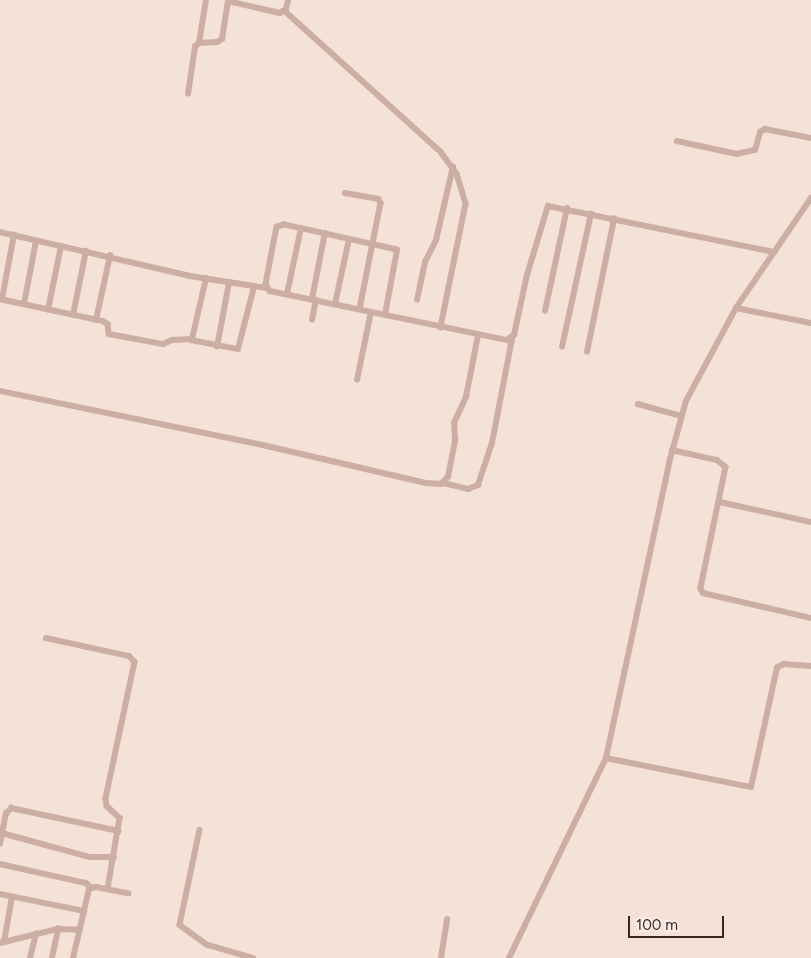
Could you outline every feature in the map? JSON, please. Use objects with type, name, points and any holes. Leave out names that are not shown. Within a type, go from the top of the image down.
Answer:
[{"type":"street","points":[[188,94],[194,50],[199,43],[206,0]]},
{"type":"street","points":[[285,11],[288,0]]},
{"type":"street","points":[[199,43],[217,42],[222,39],[228,1],[276,12],[285,11],[441,152],[453,167],[465,192],[466,204],[440,326]]},
{"type":"street","points":[[677,141],[737,154],[754,150],[765,129],[811,138]]},
{"type":"street","points":[[417,300],[425,262],[436,240],[453,167]]},
{"type":"street","points":[[345,193],[380,200],[360,309]]},
{"type":"street","points":[[509,958],[606,758],[672,450],[681,416],[693,386],[736,308],[811,198]]},
{"type":"street","points":[[0,391],[263,445],[426,483],[444,483],[468,489],[478,485],[492,443],[512,339],[545,210],[550,205],[774,252]]},
{"type":"street","points":[[545,311],[567,208]]},
{"type":"street","points":[[562,347],[591,214]]},
{"type":"street","points":[[587,352],[614,219]]},
{"type":"street","points":[[267,288],[277,227],[284,225],[301,228],[373,244],[397,252],[385,314]]},
{"type":"street","points":[[287,294],[301,228]]},
{"type":"street","points":[[0,232],[206,279],[267,288],[287,294],[478,335],[512,339]]},
{"type":"street","points":[[312,320],[325,234]]},
{"type":"street","points":[[14,235],[1,299],[96,320],[108,324],[111,335],[161,344],[174,340],[191,340],[234,350],[239,347],[254,287]]},
{"type":"street","points":[[335,304],[349,239]]},
{"type":"street","points":[[24,304],[36,240]]},
{"type":"street","points":[[48,310],[61,246]]},
{"type":"street","points":[[73,316],[86,251]]},
{"type":"street","points":[[96,320],[110,256]]},
{"type":"street","points":[[191,340],[206,279]]},
{"type":"street","points":[[217,346],[229,283]]},
{"type":"street","points":[[736,308],[811,323]]},
{"type":"street","points":[[357,380],[371,312]]},
{"type":"street","points":[[444,483],[455,445],[454,420],[466,397],[478,335]]},
{"type":"street","points":[[638,404],[681,416]]},
{"type":"street","points":[[672,450],[724,464],[726,471],[701,588],[703,593],[811,618]]},
{"type":"street","points":[[720,502],[811,522]]},
{"type":"street","points":[[46,638],[129,656],[135,662],[106,801],[107,806],[119,814],[119,831],[108,889]]},
{"type":"street","points":[[606,758],[751,787],[777,668],[784,664],[811,666]]},
{"type":"street","points":[[0,844],[8,811],[13,808],[119,831]]},
{"type":"street","points":[[200,830],[180,925],[208,945],[253,958]]},
{"type":"street","points":[[2,833],[90,856],[114,858]]},
{"type":"street","points":[[0,864],[86,883],[91,887],[128,893]]},
{"type":"street","points":[[73,958],[91,887]]},
{"type":"street","points":[[0,894],[84,910]]},
{"type":"street","points":[[12,896],[1,943],[58,929],[80,930]]},
{"type":"street","points":[[441,958],[447,919]]},
{"type":"street","points":[[52,958],[58,929]]},
{"type":"street","points":[[30,958],[36,934]]}]
